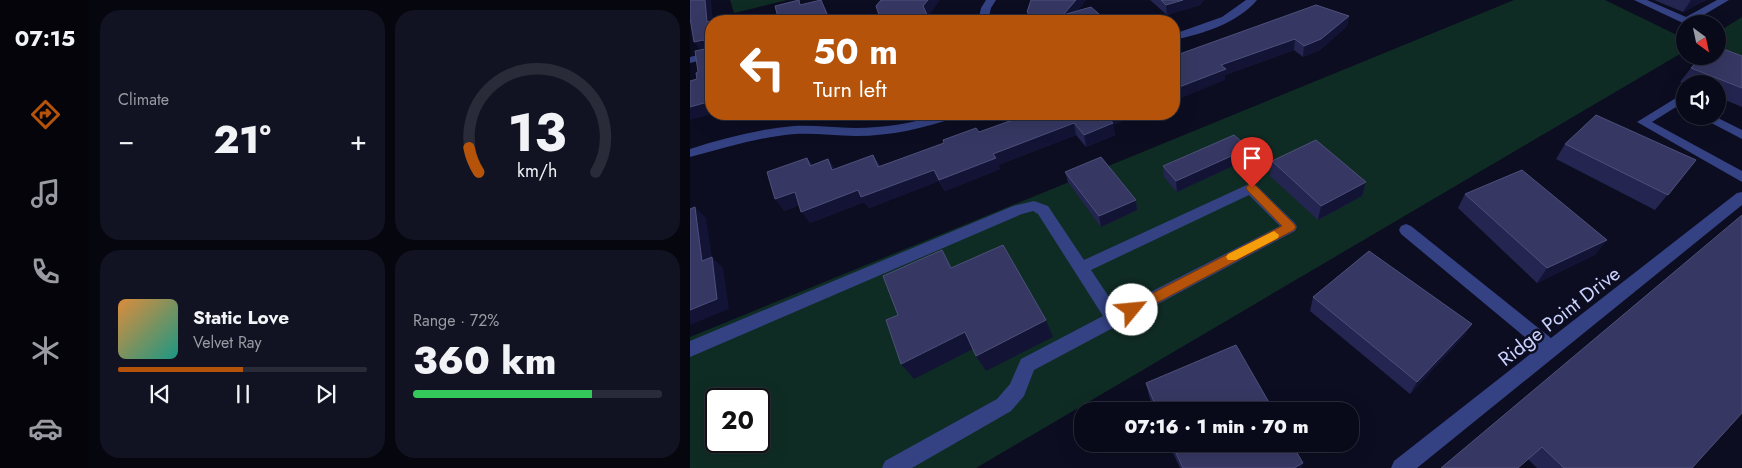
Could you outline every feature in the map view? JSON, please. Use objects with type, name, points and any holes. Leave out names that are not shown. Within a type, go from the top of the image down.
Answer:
[{"type":"street","points":[[984,15],[991,0]]},
{"type":"street","points":[[1180,35],[1230,16],[1240,11],[1252,0]]},
{"type":"street","points":[[1639,0],[1686,21],[1724,0]]},
{"type":"street","points":[[690,60],[705,56]]},
{"type":"street","points":[[1676,102],[1643,122],[1742,177]]},
{"type":"street","points":[[690,153],[760,134],[814,129],[856,132],[890,130],[933,120]]},
{"type":"street","points":[[1722,125],[1742,135]]},
{"type":"street","points":[[892,468],[1004,404],[1017,390],[1026,365],[1290,227],[1252,188],[1081,268]]},
{"type":"street","name":"Ridge Point Drive","points":[[1401,468],[1742,198]]},
{"type":"street","points":[[690,349],[1018,210],[1034,206],[1043,210],[1114,319]]},
{"type":"street","points":[[1406,230],[1552,349]]},
{"type":"green space","points":[[730,0],[787,0],[734,13]]},
{"type":"green space","points":[[1514,0],[1605,0],[1676,35],[1676,56],[1088,402],[1074,402],[1074,410],[976,468],[690,468],[690,337]]},
{"type":"green space","points":[[1742,17],[1742,64],[1726,57],[1726,27]]},
{"type":"building","points":[[690,0],[705,0],[705,42],[703,40],[694,42],[690,18]]},
{"type":"building","points":[[799,0],[800,5],[821,0],[827,15],[777,15],[775,6]]},
{"type":"building","points":[[881,0],[928,0],[923,6],[927,15],[879,15],[876,6]]},
{"type":"building","points":[[1031,0],[1076,0],[1063,15],[1030,15],[1027,12]]},
{"type":"building","points":[[1161,0],[1183,0],[1166,5]]},
{"type":"building","points":[[1316,5],[1349,16],[1321,39],[1304,46],[1295,39],[1221,65],[1226,69],[1180,87],[1180,54]]},
{"type":"building","points":[[1091,7],[1100,15],[1063,15]]},
{"type":"building","points":[[705,49],[705,103],[690,107],[690,81],[697,79],[696,73],[698,72],[695,51]]},
{"type":"building","points":[[1726,50],[1742,56],[1742,88],[1726,82],[1726,75],[1709,75],[1691,68],[1694,65],[1726,65]]},
{"type":"building","points":[[1596,115],[1696,160],[1668,195],[1565,144]]},
{"type":"building","points":[[1013,120],[1110,120],[1113,123],[1084,135],[1074,123],[993,154],[996,158],[939,180],[934,170],[861,197],[858,190],[801,212],[795,192],[775,199],[767,172],[807,158],[810,166],[828,159],[832,170],[873,155],[878,167],[944,143],[943,140],[976,128],[979,132]]},
{"type":"building","points":[[1234,135],[1249,148],[1176,181],[1163,166]]},
{"type":"building","points":[[1316,140],[1366,182],[1321,206],[1272,161]]},
{"type":"building","points":[[1101,157],[1136,200],[1099,216],[1065,172]]},
{"type":"building","points":[[1522,170],[1607,240],[1547,268],[1465,194]]},
{"type":"building","points":[[695,207],[702,261],[712,257],[717,299],[690,310],[690,209]]},
{"type":"building","points":[[1742,215],[1742,413],[1692,468],[1564,468],[1542,447],[1518,468],[1441,468]]},
{"type":"building","points":[[1003,245],[1046,320],[976,356],[965,332],[901,364],[886,320],[898,315],[883,276],[942,250],[951,268]]},
{"type":"building","points":[[1369,251],[1472,324],[1417,382],[1313,297]]},
{"type":"building","points":[[1236,345],[1269,402],[1154,402],[1146,383]]},
{"type":"building","points":[[1176,452],[1297,452],[1303,463],[1294,468],[1183,468]]},
{"type":"slow traffic","points":[[1232,257],[1274,235]]},
{"type":"route","points":[[1132,310],[1290,227],[1252,188]]}]
